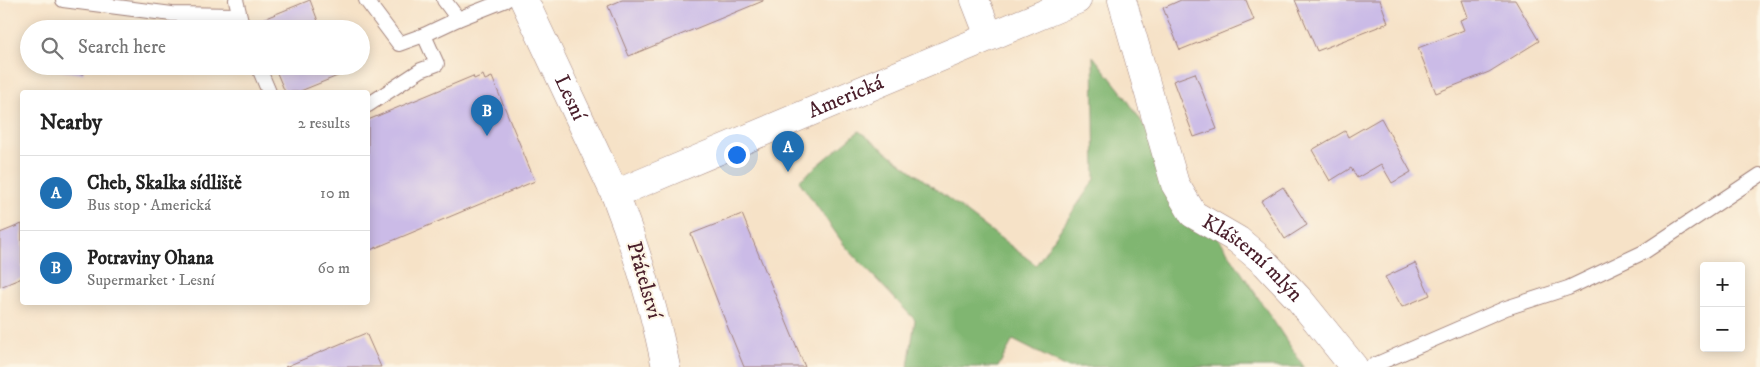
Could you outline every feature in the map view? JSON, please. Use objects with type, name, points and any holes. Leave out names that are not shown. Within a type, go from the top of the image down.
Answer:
[{"type":"street","name":"Lesní","points":[[524,0],[616,194]]},
{"type":"street","points":[[975,0],[989,36]]},
{"type":"street","name":"Americká","points":[[616,194],[1077,0]]},
{"type":"street","name":"Klášterní mlýn","points":[[1122,0],[1175,184],[1194,214],[1238,240],[1265,262],[1299,299],[1354,367]]},
{"type":"street","name":"Přátelství","points":[[616,194],[656,318],[666,367]]},
{"type":"lane","points":[[63,0],[224,20]]},
{"type":"lane","points":[[236,0],[241,20]]},
{"type":"lane","points":[[366,0],[399,44],[506,0]]},
{"type":"lane","points":[[444,0],[458,19]]},
{"type":"lane","points":[[370,103],[421,70],[437,64],[424,34]]},
{"type":"lane","points":[[262,75],[269,90]]},
{"type":"lane","points":[[1370,367],[1506,308],[1568,288],[1644,252],[1760,175]]},
{"type":"green space","points":[[1093,56],[1124,95],[1304,367],[1067,367],[1013,340],[998,367],[908,367],[915,320],[845,246],[799,181],[859,131],[1036,265],[1095,179]]},
{"type":"building","points":[[310,0],[318,20],[261,20]]},
{"type":"building","points":[[622,0],[763,1],[629,56],[608,6]]},
{"type":"building","points":[[1181,0],[1246,0],[1254,20],[1180,50],[1163,8]]},
{"type":"building","points":[[1295,0],[1380,0],[1388,23],[1317,51]]},
{"type":"building","points":[[1462,0],[1515,0],[1539,41],[1489,72],[1436,93],[1418,48],[1464,30],[1460,20],[1468,17]]},
{"type":"building","points":[[1195,73],[1217,129],[1194,137],[1173,81]]},
{"type":"building","points":[[278,75],[340,75],[303,90],[284,90]]},
{"type":"building","points":[[483,75],[485,80],[492,77],[535,181],[370,250],[370,119],[473,76],[474,79]]},
{"type":"building","points":[[1381,118],[1411,172],[1392,183],[1381,164],[1357,178],[1351,168],[1330,181],[1312,150],[1345,131],[1348,137]]},
{"type":"building","points":[[1283,187],[1307,225],[1285,239],[1261,201]]},
{"type":"building","points":[[742,214],[805,367],[744,367],[691,234]]},
{"type":"building","points":[[20,225],[20,279],[0,287],[0,233]]},
{"type":"building","points":[[1415,263],[1430,295],[1402,307],[1385,277]]},
{"type":"building","points":[[366,333],[381,367],[285,367]]},
{"type":"place","name":"Potraviny Ohana","points":[[487,136]]},
{"type":"place","name":"Cheb, Skalka sídliště","points":[[788,172]]}]
